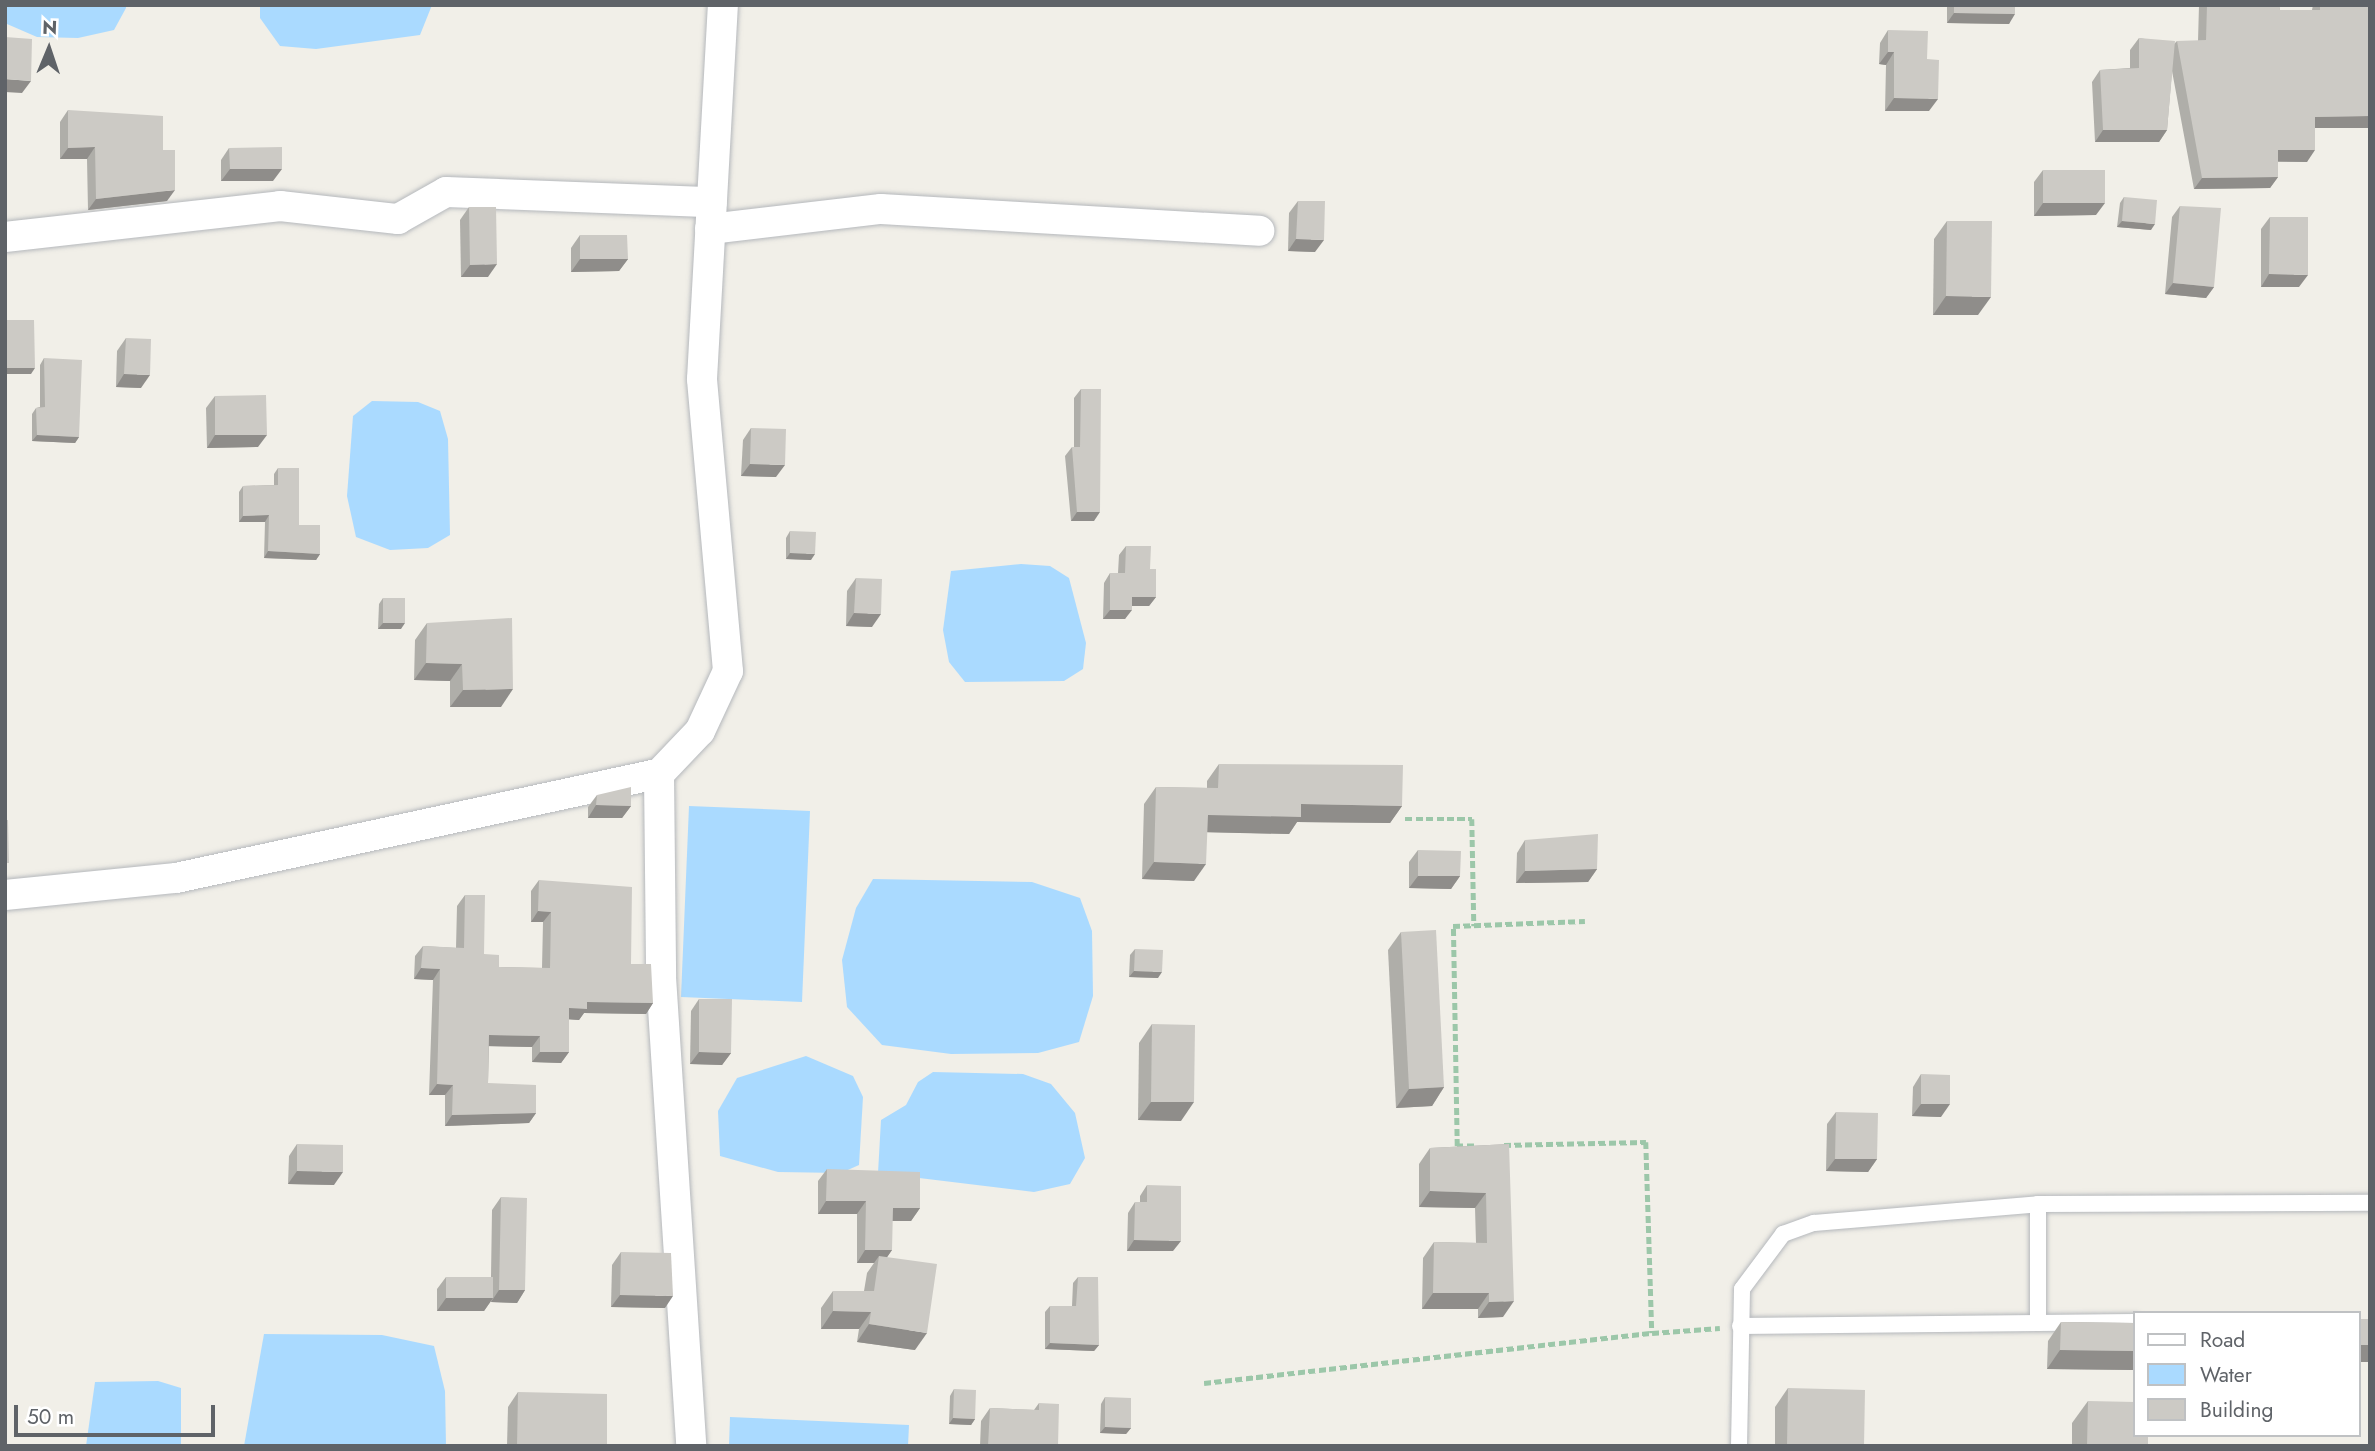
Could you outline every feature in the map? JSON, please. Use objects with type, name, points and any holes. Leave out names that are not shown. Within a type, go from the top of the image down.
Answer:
[{"type":"street","points":[[5,895],[176,878],[659,774],[700,732],[727,671],[702,379],[723,5]]},
{"type":"street","points":[[5,237],[280,206],[398,219],[446,192],[711,216],[881,209],[1259,231]]},
{"type":"street","points":[[659,774],[661,978],[691,1446]]},
{"type":"lane","points":[[1739,1446],[1742,1289],[1783,1234],[1814,1223],[2038,1204],[2370,1203]]},
{"type":"lane","points":[[2038,1204],[2038,1323]]},
{"type":"lane","points":[[1740,1326],[2134,1322]]},
{"type":"path","points":[[1405,819],[1472,819],[1474,926]]},
{"type":"path","points":[[1484,1146],[1457,1146],[1453,926],[1585,921]]},
{"type":"path","points":[[1497,1146],[1646,1142],[1652,1333]]},
{"type":"path","points":[[1204,1383],[1652,1333],[1740,1326]]},
{"type":"water","points":[[5,5],[126,5],[126,8],[114,30],[78,38],[37,37],[7,24]]},
{"type":"water","points":[[260,5],[432,5],[420,35],[316,49],[280,46],[260,18]]},
{"type":"water","points":[[372,401],[418,402],[440,411],[448,439],[450,535],[428,548],[390,550],[356,537],[347,496],[353,416]]},
{"type":"water","points":[[1021,564],[1050,566],[1069,578],[1086,643],[1083,669],[1064,681],[965,682],[949,662],[943,630],[951,571]]},
{"type":"water","points":[[689,806],[810,811],[802,1002],[681,997]]},
{"type":"water","points":[[873,879],[1032,882],[1080,898],[1092,931],[1093,996],[1079,1042],[1038,1053],[951,1054],[882,1045],[847,1007],[842,960],[856,908]]},
{"type":"water","points":[[806,1056],[853,1076],[863,1097],[859,1165],[841,1173],[778,1172],[720,1156],[718,1111],[737,1078]]},
{"type":"water","points":[[933,1072],[1023,1074],[1051,1084],[1075,1113],[1085,1158],[1070,1184],[1034,1192],[878,1173],[881,1120],[906,1105],[918,1082]]},
{"type":"water","points":[[264,1334],[382,1335],[434,1346],[445,1391],[446,1446],[244,1446]]},
{"type":"water","points":[[158,1381],[181,1388],[181,1446],[86,1446],[95,1382]]},
{"type":"water","points":[[730,1417],[909,1425],[908,1446],[729,1446]]},
{"type":"building","points":[[1954,5],[2015,5],[2015,14],[1954,13]]},
{"type":"building","points":[[2207,5],[2279,5],[2280,10],[2320,10],[2320,5],[2370,5],[2370,116],[2315,117],[2315,150],[2278,150],[2278,177],[2202,178],[2177,41],[2206,40]]},
{"type":"building","points":[[1888,30],[1928,31],[1927,59],[1939,60],[1938,99],[1894,98],[1894,52],[1888,52]]},
{"type":"building","points":[[5,37],[32,39],[31,81],[5,79]]},
{"type":"building","points":[[2139,38],[2175,41],[2167,130],[2103,130],[2100,70],[2139,68]]},
{"type":"building","points":[[68,110],[163,116],[163,150],[175,150],[175,190],[96,199],[95,147],[68,148]]},
{"type":"building","points":[[282,147],[282,169],[230,169],[229,148]]},
{"type":"building","points":[[2043,170],[2105,170],[2105,203],[2043,203]]},
{"type":"building","points":[[2124,197],[2157,200],[2155,224],[2122,221]]},
{"type":"building","points":[[1298,201],[1325,201],[1324,240],[1296,239]]},
{"type":"building","points":[[2180,206],[2221,208],[2214,287],[2173,283]]},
{"type":"building","points":[[469,207],[496,207],[497,264],[470,265]]},
{"type":"building","points":[[2270,217],[2308,217],[2308,275],[2269,274]]},
{"type":"building","points":[[1947,221],[1992,221],[1991,297],[1946,296]]},
{"type":"building","points":[[580,235],[627,235],[628,259],[580,259]]},
{"type":"building","points":[[5,320],[34,320],[35,368],[5,368]]},
{"type":"building","points":[[126,338],[151,339],[150,375],[124,374]]},
{"type":"building","points":[[44,358],[82,360],[79,437],[37,435],[36,408],[45,407]]},
{"type":"building","points":[[1081,389],[1101,389],[1100,512],[1077,512],[1072,447],[1080,447]]},
{"type":"building","points":[[266,395],[267,435],[215,435],[215,396]]},
{"type":"building","points":[[751,428],[786,429],[785,465],[750,464]]},
{"type":"building","points":[[278,468],[299,468],[299,525],[320,525],[320,554],[268,551],[269,515],[243,516],[243,486],[278,485]]},
{"type":"building","points":[[790,531],[816,532],[815,554],[790,553]]},
{"type":"building","points":[[1126,546],[1151,546],[1150,569],[1156,569],[1156,597],[1132,597],[1132,610],[1110,610],[1110,573],[1125,573]]},
{"type":"building","points":[[856,578],[882,579],[881,614],[854,613]]},
{"type":"building","points":[[383,598],[405,598],[405,623],[383,623]]},
{"type":"building","points":[[512,618],[513,689],[463,690],[462,664],[426,663],[427,623]]},
{"type":"building","points":[[1219,764],[1403,765],[1402,806],[1301,804],[1301,817],[1208,815],[1206,864],[1154,862],[1156,787],[1218,788]]},
{"type":"building","points":[[631,787],[631,806],[596,805],[597,795]]},
{"type":"building","points":[[5,820],[8,820],[9,863],[5,863]]},
{"type":"building","points":[[1598,834],[1597,869],[1525,871],[1525,840]]},
{"type":"building","points":[[1418,850],[1461,851],[1460,876],[1418,876]]},
{"type":"building","points":[[539,880],[632,887],[631,964],[651,964],[653,1003],[587,1002],[587,1009],[569,1008],[569,1052],[540,1052],[540,1036],[489,1035],[488,1083],[536,1085],[536,1113],[452,1115],[453,1085],[437,1084],[440,969],[421,968],[423,946],[464,948],[465,895],[485,895],[484,954],[499,955],[499,967],[550,968],[551,912],[538,911]]},
{"type":"building","points":[[1436,930],[1444,1087],[1409,1089],[1401,932]]},
{"type":"building","points":[[1135,949],[1163,950],[1162,972],[1134,971]]},
{"type":"building","points":[[699,999],[732,999],[731,1053],[699,1052]]},
{"type":"building","points":[[1152,1024],[1195,1025],[1194,1102],[1151,1102]]},
{"type":"building","points":[[1921,1074],[1950,1075],[1950,1104],[1921,1104]]},
{"type":"building","points":[[1836,1112],[1878,1113],[1877,1159],[1835,1159]]},
{"type":"building","points":[[297,1144],[343,1145],[343,1172],[297,1171]]},
{"type":"building","points":[[1509,1144],[1514,1301],[1489,1302],[1489,1293],[1433,1293],[1434,1242],[1487,1243],[1486,1193],[1430,1191],[1430,1148]]},
{"type":"building","points":[[827,1169],[920,1172],[920,1208],[893,1208],[892,1250],[865,1250],[866,1201],[826,1201]]},
{"type":"building","points":[[1147,1185],[1181,1186],[1181,1241],[1134,1240],[1135,1202],[1147,1202]]},
{"type":"building","points":[[501,1197],[527,1198],[525,1290],[499,1290]]},
{"type":"building","points":[[621,1252],[671,1253],[673,1296],[620,1295]]},
{"type":"building","points":[[879,1256],[937,1264],[927,1333],[869,1324],[871,1312],[833,1311],[833,1291],[874,1291]]},
{"type":"building","points":[[446,1277],[493,1277],[493,1298],[446,1298]]},
{"type":"building","points":[[1078,1277],[1098,1277],[1099,1345],[1050,1343],[1050,1306],[1076,1306]]},
{"type":"building","points":[[2361,1319],[2370,1319],[2370,1345],[2361,1345]]},
{"type":"building","points":[[2061,1322],[2134,1323],[2134,1351],[2060,1350]]},
{"type":"building","points":[[1788,1388],[1865,1390],[1864,1446],[1787,1446]]},
{"type":"building","points":[[954,1389],[976,1390],[975,1419],[953,1418]]},
{"type":"building","points":[[518,1392],[607,1394],[607,1446],[517,1446]]},
{"type":"building","points":[[1105,1397],[1131,1398],[1131,1428],[1105,1427]]},
{"type":"building","points":[[2088,1401],[2134,1402],[2134,1437],[2148,1437],[2148,1446],[2087,1446]]},
{"type":"building","points":[[1039,1403],[1059,1404],[1058,1446],[988,1446],[990,1408],[1039,1410]]}]
